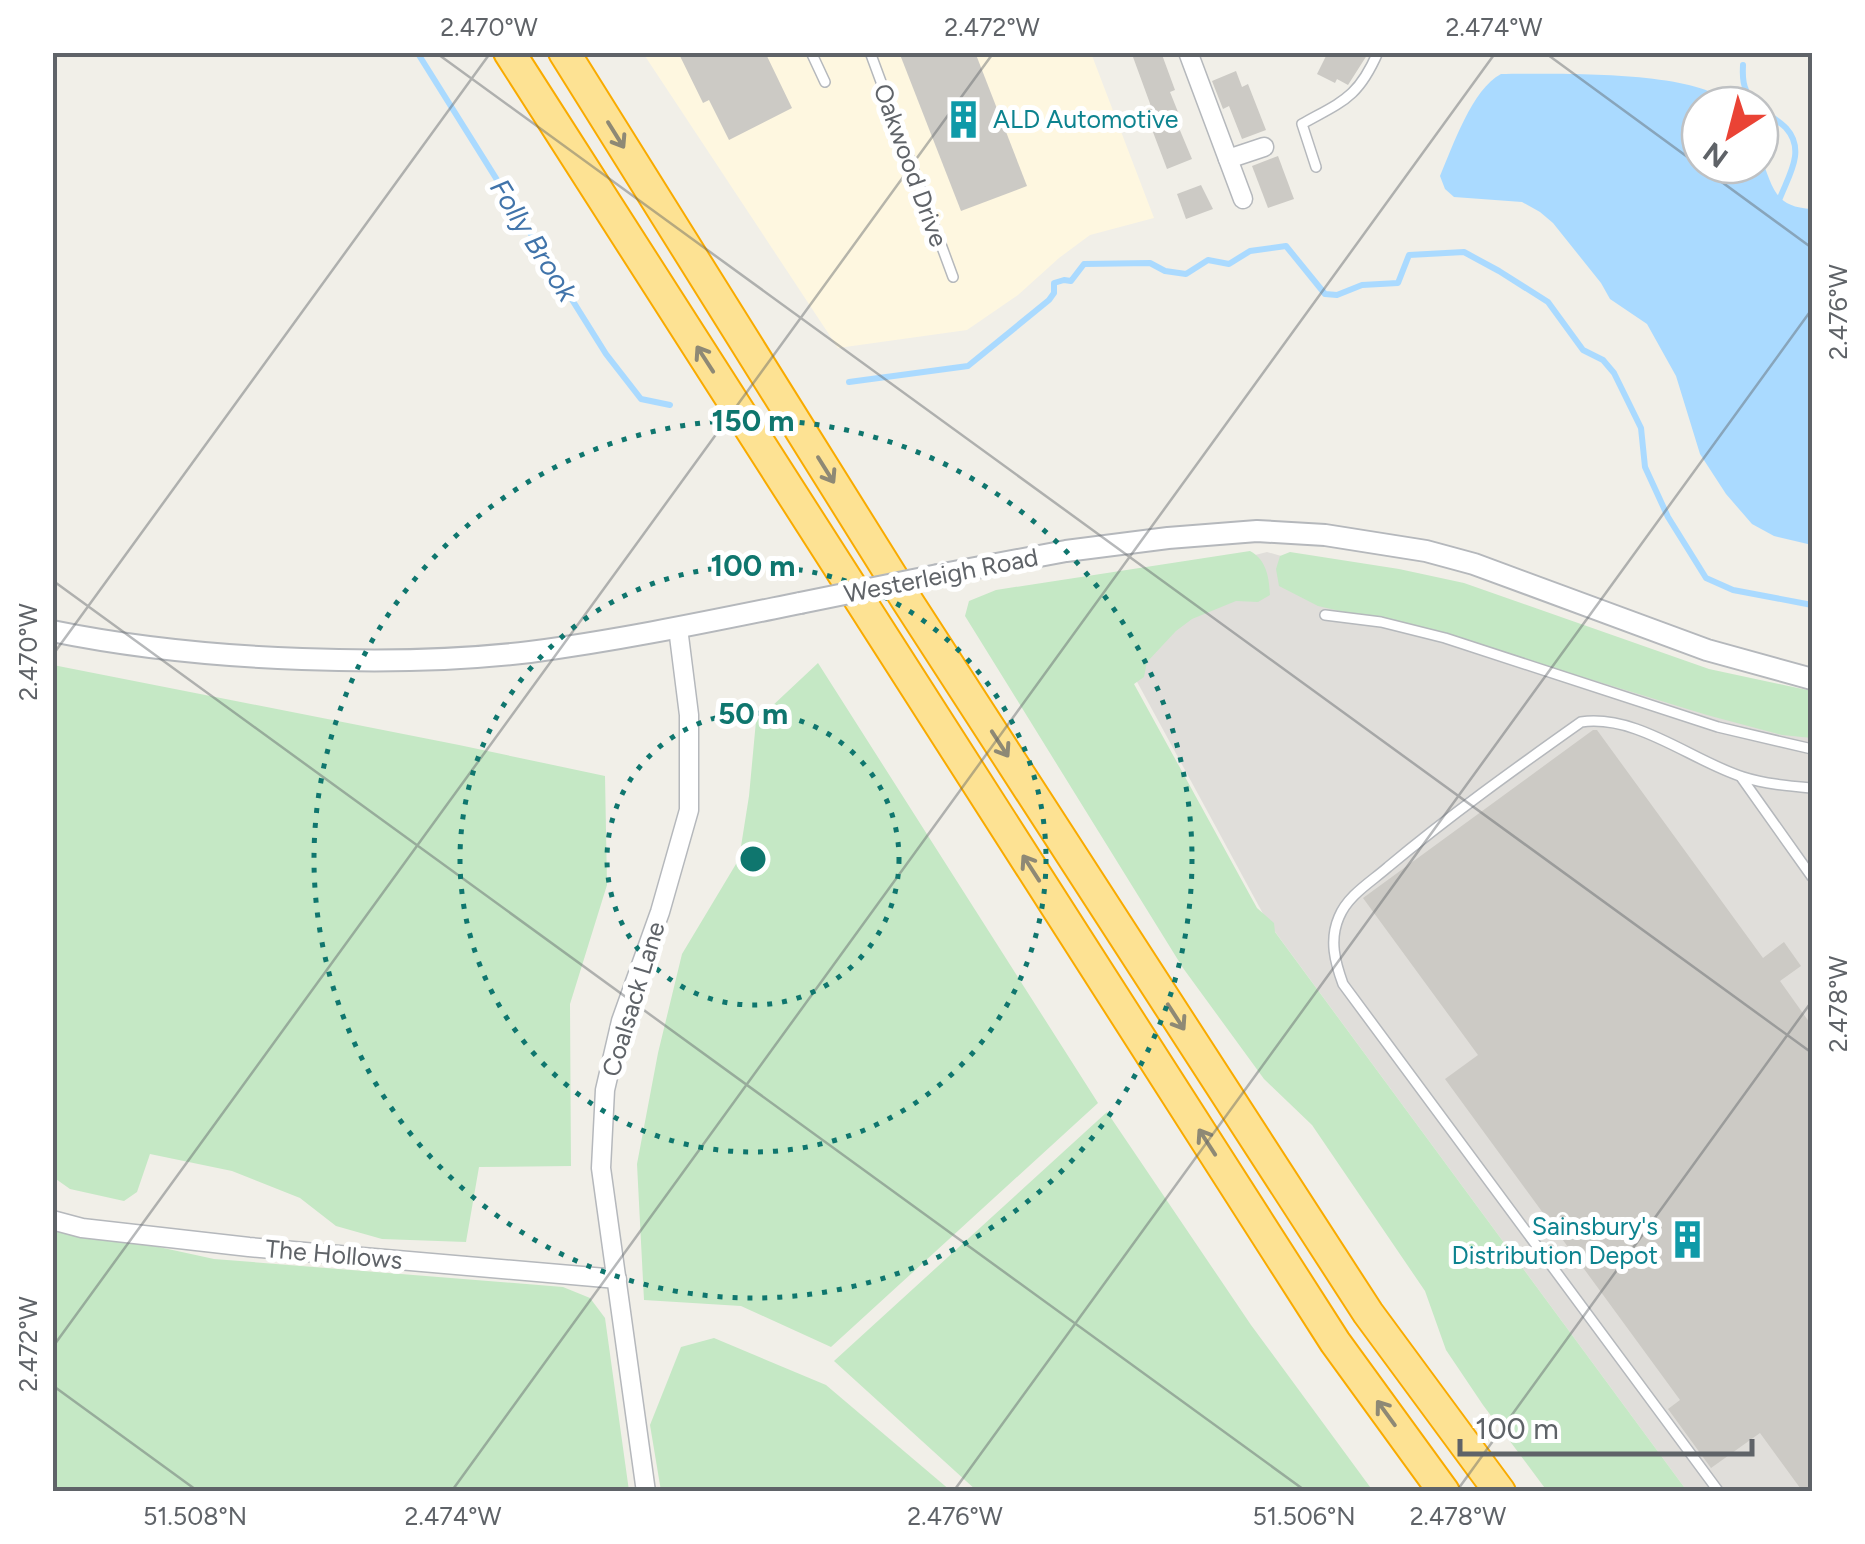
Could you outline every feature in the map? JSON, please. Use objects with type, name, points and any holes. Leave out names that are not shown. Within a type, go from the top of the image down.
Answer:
[{"type":"highway","points":[[509,52],[1334,1342],[1444,1492]]},
{"type":"highway","points":[[564,52],[906,598],[1368,1313],[1500,1492]]},
{"type":"street","points":[[1188,52],[1243,199]]},
{"type":"street","points":[[1228,159],[1264,147]]},
{"type":"street","name":"Westerleigh Road","points":[[52,631],[237,657],[382,662],[530,652],[678,628],[1066,551],[1257,530],[1324,535],[1426,551],[1474,564],[1708,650],[1812,679]]},
{"type":"street","name":"Coalsack Lane","points":[[646,1492],[601,1168],[605,1090],[621,1021],[660,912],[689,810],[689,716],[678,628]]},
{"type":"street","name":"The Hollows","points":[[52,1220],[82,1228],[249,1247],[617,1279]]},
{"type":"lane","points":[[811,52],[825,82]]},
{"type":"lane","name":"Oakwood Drive","points":[[870,52],[953,277]]},
{"type":"lane","points":[[1316,166],[1302,124],[1353,94],[1378,52]]},
{"type":"lane","points":[[1325,615],[1381,622],[1461,643],[1718,727],[1812,748]]},
{"type":"lane","points":[[1719,1492],[1343,984],[1334,959],[1334,940],[1338,918],[1348,901],[1420,840],[1582,722],[1598,720],[1629,728],[1740,776],[1812,788]]},
{"type":"lane","points":[[1740,776],[1812,877]]},
{"type":"shaded area","points":[[643,53],[1091,53],[1154,218],[1090,235],[1018,295],[967,330],[838,348]]},
{"type":"shaded area","points":[[1267,552],[1812,709],[1812,1491],[1687,1491],[1267,921],[1091,597]]},
{"type":"green space","points":[[1250,551],[1264,564],[1270,595],[1258,602],[1236,601],[1192,619],[1147,662],[1144,677],[1134,684],[1257,908],[1274,923],[1275,932],[1687,1491],[1547,1491],[1446,1350],[1425,1291],[1312,1125],[1264,1079],[1183,968],[965,616],[969,601],[996,590]]},
{"type":"green space","points":[[1290,552],[1464,583],[1709,669],[1812,691],[1812,738],[1782,735],[1707,715],[1449,636],[1318,606],[1279,586],[1276,569],[1280,556]]},
{"type":"green space","points":[[818,663],[1098,1103],[831,1347],[741,1306],[644,1300],[637,1164],[682,954],[739,859],[756,721]]},
{"type":"green space","points":[[53,665],[605,776],[607,885],[570,1004],[571,1166],[479,1167],[466,1242],[382,1239],[336,1226],[300,1198],[232,1171],[150,1154],[137,1192],[124,1201],[70,1189],[53,1177]]},
{"type":"green space","points":[[1107,1112],[1251,1325],[1373,1491],[977,1491],[834,1361]]},
{"type":"green space","points":[[53,1224],[214,1259],[563,1287],[590,1298],[605,1318],[629,1491],[53,1492]]},
{"type":"green space","points":[[714,1338],[826,1385],[951,1491],[661,1491],[650,1425],[681,1347]]},
{"type":"water","points":[[1501,74],[1586,74],[1689,85],[1680,85],[1680,185],[1772,185],[1789,204],[1812,209],[1812,545],[1774,536],[1752,524],[1726,494],[1700,454],[1676,376],[1647,324],[1610,299],[1553,223],[1522,202],[1454,197],[1445,189],[1440,176],[1464,119],[1491,81]]},
{"type":"building","points":[[678,52],[765,52],[792,108],[729,140],[709,100],[703,103]]},
{"type":"building","name":"ALD Automotive","points":[[899,52],[975,52],[1027,186],[961,211]]},
{"type":"building","points":[[1161,52],[1175,90],[1170,92],[1182,122],[1179,128],[1192,159],[1167,169],[1145,111],[1152,109],[1133,57]]},
{"type":"building","points":[[1328,52],[1369,52],[1348,85],[1317,74]]},
{"type":"building","points":[[1236,71],[1242,87],[1248,84],[1266,130],[1242,139],[1229,106],[1223,109],[1212,81]]},
{"type":"building","points":[[1278,156],[1294,199],[1268,208],[1252,166]]},
{"type":"building","points":[[1201,185],[1213,209],[1186,219],[1177,194]]},
{"type":"building","name":"Sainsbury's Distribution Depot","points":[[1597,730],[1763,958],[1784,942],[1801,966],[1780,981],[1812,1026],[1812,1492],[1803,1492],[1760,1433],[1711,1468],[1668,1409],[1680,1400],[1445,1079],[1478,1055],[1363,898]]},
{"type":"waterway","name":"Folly Brook","points":[[417,52],[606,354],[641,399],[670,405]]},
{"type":"waterway","points":[[1743,65],[1745,85]]},
{"type":"waterway","points":[[1780,123],[1795,145],[1794,163],[1780,198]]},
{"type":"waterway","name":"Folly Brook","points":[[849,382],[968,366],[1049,300],[1054,283],[1071,281],[1084,264],[1150,263],[1165,271],[1186,274],[1208,260],[1229,264],[1250,251],[1286,246],[1325,294],[1337,295],[1362,285],[1398,283],[1409,255],[1464,252],[1548,302],[1583,350],[1603,360],[1614,373],[1641,428],[1645,467],[1668,517],[1706,578],[1733,590],[1812,605]]},
{"type":"place","name":"ALD Automotive","points":[[963,119]]},
{"type":"place","name":"Sainsbury's Distribution Depot","points":[[1688,1240]]}]
